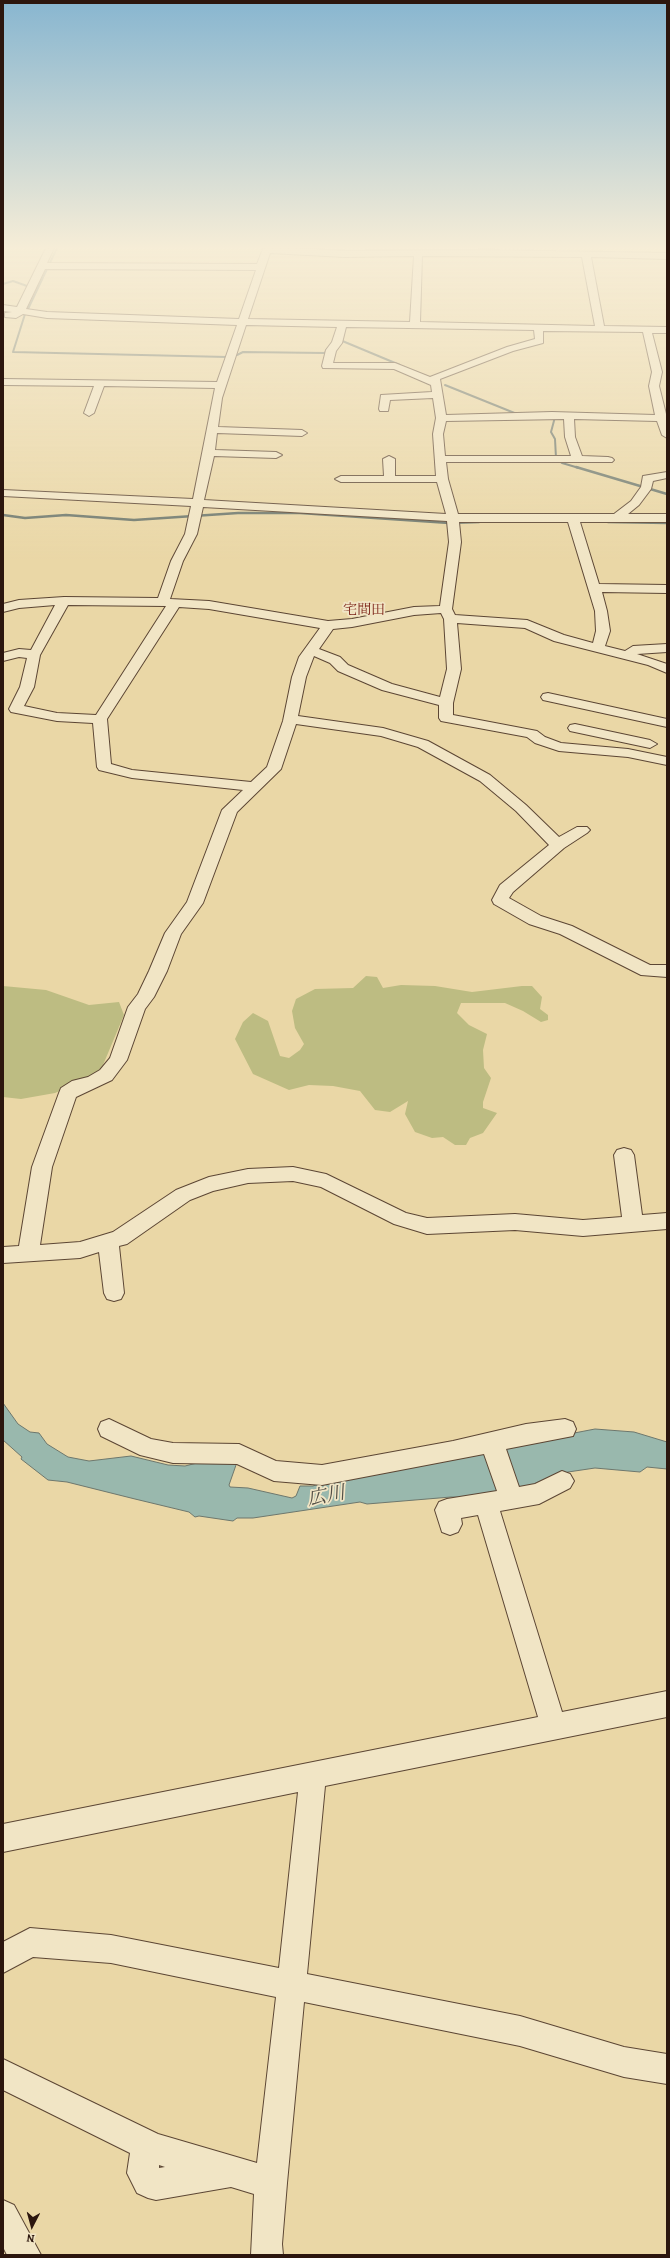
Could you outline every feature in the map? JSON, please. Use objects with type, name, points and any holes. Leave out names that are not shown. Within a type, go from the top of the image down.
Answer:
[{"type":"street","points":[[233,351],[214,412],[208,453],[196,503],[191,534],[177,561],[169,603],[100,719],[104,767],[132,774],[256,787]]},
{"type":"street","points":[[331,351],[325,369],[395,366],[435,383]]},
{"type":"street","points":[[506,351],[435,378],[441,418],[438,434],[442,479],[453,521],[455,542],[448,614],[454,669],[446,703],[446,718],[532,734],[540,740],[559,747],[628,753],[665,754]]},
{"type":"street","points":[[652,351],[657,372],[654,386],[662,404],[662,418],[667,435]]},
{"type":"street","points":[[3,382],[222,385]]},
{"type":"street","points":[[89,413],[100,384]]},
{"type":"street","points":[[384,409],[385,397],[437,395]]},
{"type":"street","points":[[591,403],[592,417]]},
{"type":"street","points":[[441,418],[528,420],[569,416],[662,418]]},
{"type":"street","points":[[569,416],[570,437],[578,459]]},
{"type":"street","points":[[213,426],[269,424]]},
{"type":"street","points":[[213,426],[250,436],[296,434]]},
{"type":"street","points":[[208,453],[276,455]]},
{"type":"street","points":[[389,459],[390,480]]},
{"type":"street","points":[[440,459],[608,460]]},
{"type":"street","points":[[349,467],[345,479],[442,479]]},
{"type":"street","points":[[617,518],[635,503],[647,487],[647,478],[667,475]]},
{"type":"street","points":[[3,493],[196,503],[453,521],[573,518],[667,518]]},
{"type":"street","points":[[573,518],[601,611],[603,631],[598,647]]},
{"type":"street","points":[[594,588],[667,590]]},
{"type":"street","points":[[64,601],[39,649],[34,654],[27,687],[16,709],[57,717],[100,719]]},
{"type":"street","points":[[3,608],[19,604],[64,601],[208,605],[328,625],[352,623],[414,611],[448,614],[527,624],[559,638],[653,662],[667,669]]},
{"type":"street","points":[[28,1254],[42,1167],[56,1131],[68,1093],[79,1086],[94,1082],[106,1075],[118,1060],[138,1007],[146,997],[173,933],[195,903],[230,810],[274,770],[291,719],[299,677],[310,650],[318,642],[328,625]]},
{"type":"street","points":[[628,655],[633,650],[667,648]]},
{"type":"street","points":[[310,650],[335,660],[344,668],[387,687],[446,703]]},
{"type":"street","points":[[3,657],[19,654],[34,654]]},
{"type":"street","points":[[548,697],[667,723]]},
{"type":"street","points":[[291,719],[382,732],[423,744],[485,778],[521,808],[558,845]]},
{"type":"street","points":[[575,728],[665,754]]},
{"type":"street","points":[[582,830],[558,845],[506,889],[500,900],[535,920],[566,930],[647,971],[667,971]]},
{"type":"street","points":[[624,1155],[633,1225]]},
{"type":"street","points":[[3,1255],[80,1250],[120,1238],[183,1195],[209,1184],[248,1176],[293,1174],[326,1181],[401,1219],[427,1226],[516,1222],[583,1228],[667,1221]]},
{"type":"street","points":[[108,1241],[114,1293]]},
{"type":"street","points":[[109,1429],[148,1448],[174,1453],[239,1454],[274,1471],[322,1475],[526,1434],[565,1429]]},
{"type":"street","points":[[492,1442],[511,1499]]},
{"type":"street","points":[[450,1524],[447,1510],[539,1494],[562,1481]]},
{"type":"street","points":[[486,1504],[554,1727]]},
{"type":"street","points":[[3,1838],[667,1704]]},
{"type":"street","points":[[267,2255],[266,2244],[313,1776]]},
{"type":"street","points":[[3,1959],[30,1942],[111,1950],[520,2031],[624,2062],[667,2070]]},
{"type":"street","points":[[3,2074],[146,2148],[143,2173],[148,2182],[156,2184],[234,2171],[272,2183]]},
{"type":"street","points":[[3,2216],[25,2255]]},
{"type":"shaded area","points":[[366,976],[377,977],[383,988],[401,985],[435,986],[472,992],[532,986],[542,997],[540,1009],[548,1015],[548,1020],[541,1022],[523,1011],[505,1003],[461,1003],[457,1013],[469,1025],[487,1034],[483,1050],[484,1068],[491,1078],[483,1102],[483,1108],[497,1113],[483,1133],[470,1138],[466,1145],[455,1145],[443,1137],[432,1138],[415,1132],[405,1114],[408,1101],[390,1112],[375,1110],[360,1091],[333,1086],[309,1085],[289,1090],[253,1074],[235,1039],[243,1022],[253,1013],[268,1021],[280,1056],[289,1058],[300,1050],[304,1044],[295,1028],[292,1011],[296,999],[315,989],[353,988]]},
{"type":"shaded area","points":[[3,986],[46,990],[89,1005],[119,1002],[124,1015],[103,1065],[94,1076],[55,1093],[21,1099],[3,1097]]},
{"type":"water","name":"広川","points":[[3,1403],[18,1424],[30,1432],[39,1433],[47,1444],[68,1457],[89,1461],[131,1456],[168,1465],[185,1466],[197,1463],[234,1462],[236,1465],[229,1485],[230,1487],[248,1488],[292,1498],[296,1496],[300,1486],[313,1486],[325,1481],[595,1429],[634,1432],[667,1442],[667,1469],[647,1467],[640,1472],[595,1468],[568,1472],[536,1486],[483,1498],[451,1497],[367,1504],[360,1502],[253,1518],[237,1518],[233,1521],[199,1516],[195,1517],[189,1512],[67,1482],[48,1480],[21,1459],[22,1457],[3,1440]]},
{"type":"waterway","points":[[13,351],[227,357]]},
{"type":"waterway","points":[[237,355],[243,352],[325,353],[326,351]]},
{"type":"waterway","points":[[367,351],[400,365]]},
{"type":"waterway","points":[[445,385],[517,414]]},
{"type":"waterway","points":[[555,417],[551,432],[555,439],[556,458],[562,463],[579,468]]},
{"type":"waterway","points":[[576,467],[667,494]]},
{"type":"waterway","points":[[3,515],[25,518],[66,515],[134,520],[238,513],[300,513],[449,523],[479,522]]},
{"type":"waterway","points":[[608,522],[667,523]]},
{"type":"district","name":"宅間田","points":[[364,611]]}]
